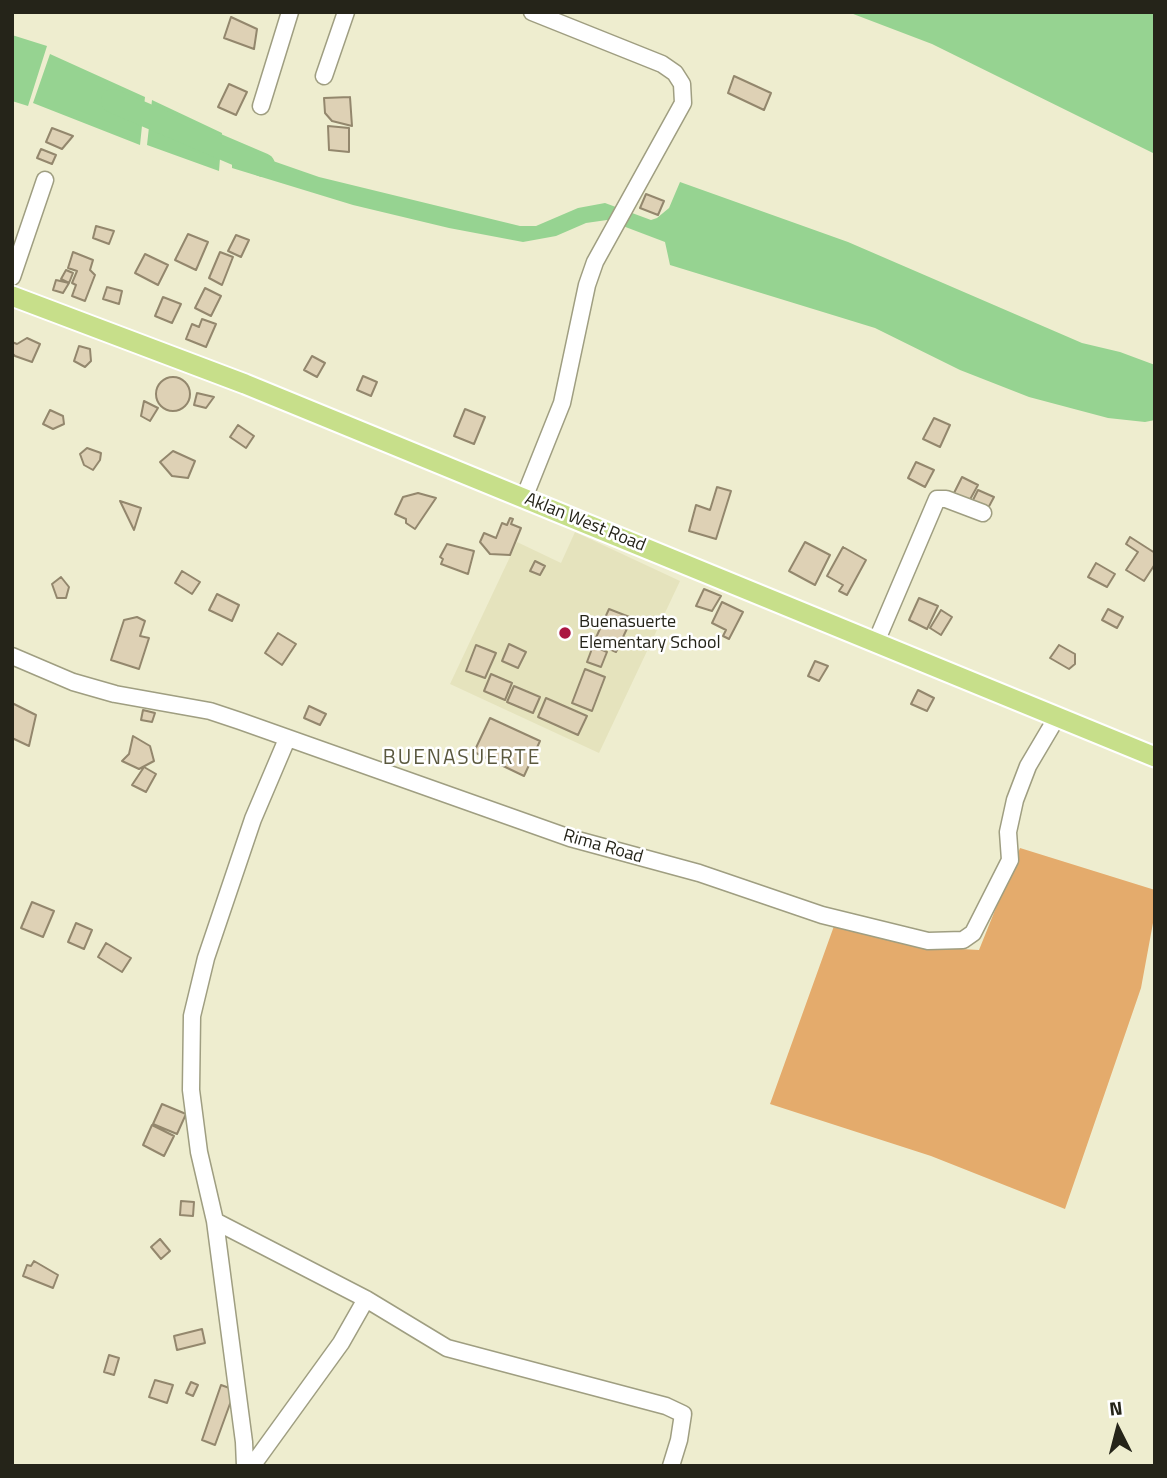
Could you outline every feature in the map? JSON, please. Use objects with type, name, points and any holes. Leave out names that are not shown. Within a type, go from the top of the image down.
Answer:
[{"type":"main road","name":"Aklan West Road","points":[[12,296],[245,384],[1155,757]]},
{"type":"street","points":[[261,106],[290,12]]},
{"type":"street","points":[[324,76],[346,12]]},
{"type":"street","points":[[524,498],[562,403],[587,285],[595,262],[683,103],[682,84],[676,73],[662,64],[532,12]]},
{"type":"street","points":[[12,277],[45,180]]},
{"type":"street","points":[[876,642],[937,499],[946,499],[983,513]]},
{"type":"street","name":"Rima Road","points":[[12,656],[73,682],[115,694],[210,711],[570,838],[699,873],[822,915],[928,941],[963,940],[973,933],[1010,860],[1008,832],[1015,800],[1028,766],[1058,717]]},
{"type":"street","points":[[245,1466],[215,1221],[199,1152],[191,1090],[192,1016],[206,958],[253,819],[287,739]]},
{"type":"street","points":[[215,1221],[366,1299],[447,1348],[666,1406],[683,1414],[671,1466]]},
{"type":"street","points":[[252,1466],[341,1343],[366,1299]]},
{"type":"shaded area","points":[[848,12],[1155,12],[1155,154],[932,44]]},
{"type":"shaded area","points":[[12,35],[47,46],[28,106],[12,101]]},
{"type":"shaded area","points":[[50,54],[145,97],[140,145],[33,103]]},
{"type":"shaded area","points":[[152,100],[222,133],[219,171],[147,145]]},
{"type":"shaded area","points":[[232,142],[273,161],[319,177],[520,226],[536,226],[578,208],[605,203],[651,220],[669,208],[680,182],[848,242],[1082,343],[1120,352],[1155,365],[1155,420],[1145,422],[1108,418],[1029,397],[960,370],[875,328],[670,265],[665,242],[607,220],[586,223],[556,236],[523,242],[449,228],[353,205],[232,168]]},
{"type":"shaded area","name":"Buenasuerte Elementary School","points":[[575,532],[680,581],[599,753],[450,684],[517,542],[561,563]]},
{"type":"shaded area","points":[[1020,848],[1155,890],[1155,912],[1141,988],[1065,1209],[931,1156],[770,1104],[834,926],[926,947],[979,950]]},
{"type":"building","points":[[231,17],[257,29],[254,49],[224,38]]},
{"type":"building","points":[[734,76],[771,93],[764,110],[728,93]]},
{"type":"building","points":[[229,84],[247,92],[236,115],[218,107]]},
{"type":"building","points":[[350,97],[352,126],[332,121],[325,113],[324,98]]},
{"type":"building","points":[[328,126],[349,128],[349,152],[329,150]]},
{"type":"building","points":[[52,128],[73,136],[62,149],[46,142]]},
{"type":"building","points":[[41,149],[56,155],[52,164],[37,158]]},
{"type":"building","points":[[646,194],[664,201],[658,215],[640,208]]},
{"type":"building","points":[[96,226],[114,231],[109,244],[93,238]]},
{"type":"building","points":[[188,234],[208,242],[196,270],[175,260]]},
{"type":"building","points":[[236,235],[249,240],[241,257],[228,251]]},
{"type":"building","points":[[73,252],[93,260],[90,270],[95,275],[85,301],[72,296],[76,285],[72,283],[77,271],[68,268]]},
{"type":"building","points":[[220,252],[233,257],[222,285],[209,278]]},
{"type":"building","points":[[145,254],[168,265],[158,285],[135,273]]},
{"type":"building","points":[[66,270],[73,273],[69,283],[61,279]]},
{"type":"building","points":[[56,280],[69,283],[63,293],[53,290]]},
{"type":"building","points":[[107,287],[122,291],[119,304],[103,299]]},
{"type":"building","points":[[205,288],[221,296],[211,316],[195,308]]},
{"type":"building","points":[[163,297],[181,304],[172,323],[155,316]]},
{"type":"building","points":[[202,319],[216,324],[206,347],[186,339],[192,324],[199,327]]},
{"type":"building","points":[[27,338],[40,344],[32,362],[12,353],[12,342],[17,344]]},
{"type":"building","points":[[79,346],[90,349],[91,361],[85,367],[74,361]]},
{"type":"building","points":[[312,356],[325,363],[317,377],[304,370]]},
{"type":"building","points":[[363,376],[377,382],[371,396],[357,390]]},
{"type":"building","points":[[173,377],[185,382],[190,394],[185,406],[173,411],[161,406],[156,394],[161,382]]},
{"type":"building","points":[[197,393],[214,397],[206,408],[194,405]]},
{"type":"building","points":[[144,401],[158,408],[150,421],[141,416]]},
{"type":"building","points":[[465,409],[485,417],[474,444],[454,436]]},
{"type":"building","points":[[50,410],[63,416],[64,424],[53,429],[43,424]]},
{"type":"building","points":[[934,418],[950,425],[940,447],[923,439]]},
{"type":"building","points":[[238,425],[254,436],[246,448],[230,437]]},
{"type":"building","points":[[87,448],[101,453],[93,470],[84,465],[80,454]]},
{"type":"building","points":[[173,451],[195,461],[188,478],[172,476],[160,462]]},
{"type":"building","points":[[916,462],[934,470],[925,487],[908,478]]},
{"type":"building","points":[[962,477],[978,485],[967,505],[952,497]]},
{"type":"building","points":[[717,487],[731,491],[716,539],[689,531],[696,505],[710,510]]},
{"type":"building","points":[[978,490],[994,497],[986,512],[971,504]]},
{"type":"building","points":[[418,493],[436,498],[415,529],[406,523],[406,519],[395,514],[403,497]]},
{"type":"building","points":[[120,501],[141,508],[134,530]]},
{"type":"building","points":[[510,518],[513,519],[511,524],[521,528],[510,555],[490,554],[480,542],[484,533],[496,538],[502,523],[507,525]]},
{"type":"building","points":[[1130,537],[1155,553],[1155,564],[1144,581],[1126,570],[1138,552],[1126,544]]},
{"type":"building","points":[[805,542],[830,555],[815,585],[789,571]]},
{"type":"building","points":[[447,544],[474,551],[468,574],[441,564],[443,559],[440,557]]},
{"type":"building","points":[[843,547],[866,560],[847,595],[839,591],[843,585],[827,576]]},
{"type":"building","points":[[535,561],[545,566],[540,575],[530,571]]},
{"type":"building","points":[[1096,563],[1115,574],[1107,587],[1088,577]]},
{"type":"building","points":[[182,571],[200,582],[192,594],[175,583]]},
{"type":"building","points":[[61,577],[69,587],[66,598],[57,598],[52,584]]},
{"type":"building","points":[[704,589],[721,596],[712,611],[696,606]]},
{"type":"building","points":[[217,594],[239,605],[232,621],[209,610]]},
{"type":"building","points":[[919,598],[938,606],[927,629],[909,620]]},
{"type":"building","points":[[722,602],[743,612],[729,639],[723,636],[726,630],[712,623]]},
{"type":"building","points":[[609,609],[632,618],[616,652],[594,642]]},
{"type":"building","points":[[1108,609],[1123,617],[1117,628],[1102,620]]},
{"type":"building","points":[[941,610],[952,617],[941,635],[930,628]]},
{"type":"building","points":[[137,617],[145,621],[140,636],[149,638],[139,669],[111,660],[124,620]]},
{"type":"building","points":[[278,633],[296,644],[282,665],[265,653]]},
{"type":"building","points":[[509,644],[526,652],[518,668],[502,661]]},
{"type":"building","points":[[476,645],[496,653],[485,678],[466,671]]},
{"type":"building","points":[[1059,645],[1075,654],[1075,664],[1069,669],[1050,658]]},
{"type":"building","points":[[593,646],[607,652],[601,667],[587,662]]},
{"type":"building","points":[[815,661],[828,666],[819,681],[808,676]]},
{"type":"building","points":[[585,669],[605,677],[592,711],[572,703]]},
{"type":"building","points":[[491,674],[512,683],[505,700],[484,691]]},
{"type":"building","points":[[514,686],[540,697],[533,713],[507,702]]},
{"type":"building","points":[[918,690],[934,698],[927,711],[911,704]]},
{"type":"building","points":[[546,698],[587,716],[578,735],[538,717]]},
{"type":"building","points":[[12,703],[36,715],[29,746],[12,738]]},
{"type":"building","points":[[309,706],[326,714],[320,725],[304,718]]},
{"type":"building","points":[[143,710],[155,713],[152,722],[141,720]]},
{"type":"building","points":[[490,718],[540,741],[524,776],[474,752]]},
{"type":"building","points":[[133,736],[150,746],[154,761],[139,769],[122,761],[129,754]]},
{"type":"building","points":[[144,767],[156,774],[146,792],[132,785]]},
{"type":"building","points":[[32,902],[54,911],[43,937],[21,928]]},
{"type":"building","points":[[76,923],[92,930],[84,949],[68,942]]},
{"type":"building","points":[[106,943],[131,958],[122,972],[98,957]]},
{"type":"building","points":[[162,1104],[186,1114],[177,1134],[153,1124]]},
{"type":"building","points":[[152,1125],[174,1136],[164,1156],[143,1145]]},
{"type":"building","points":[[181,1201],[194,1202],[193,1216],[180,1215]]},
{"type":"building","points":[[160,1239],[170,1251],[161,1259],[151,1247]]},
{"type":"building","points":[[34,1261],[58,1275],[53,1288],[23,1276],[27,1265],[31,1266]]},
{"type":"building","points":[[202,1329],[205,1343],[177,1350],[174,1336]]},
{"type":"building","points":[[109,1355],[119,1358],[114,1375],[104,1372]]},
{"type":"building","points":[[155,1380],[173,1385],[167,1403],[149,1397]]},
{"type":"building","points":[[191,1382],[198,1385],[193,1396],[186,1393]]},
{"type":"building","points":[[221,1385],[235,1390],[215,1445],[202,1440]]},
{"type":"waterway","points":[[113,101],[263,165]]},
{"type":"place","name":"Buenasuerte Elementary School","points":[[565,633]]},
{"type":"district","name":"BUENASUERTE","points":[[462,759]]}]
